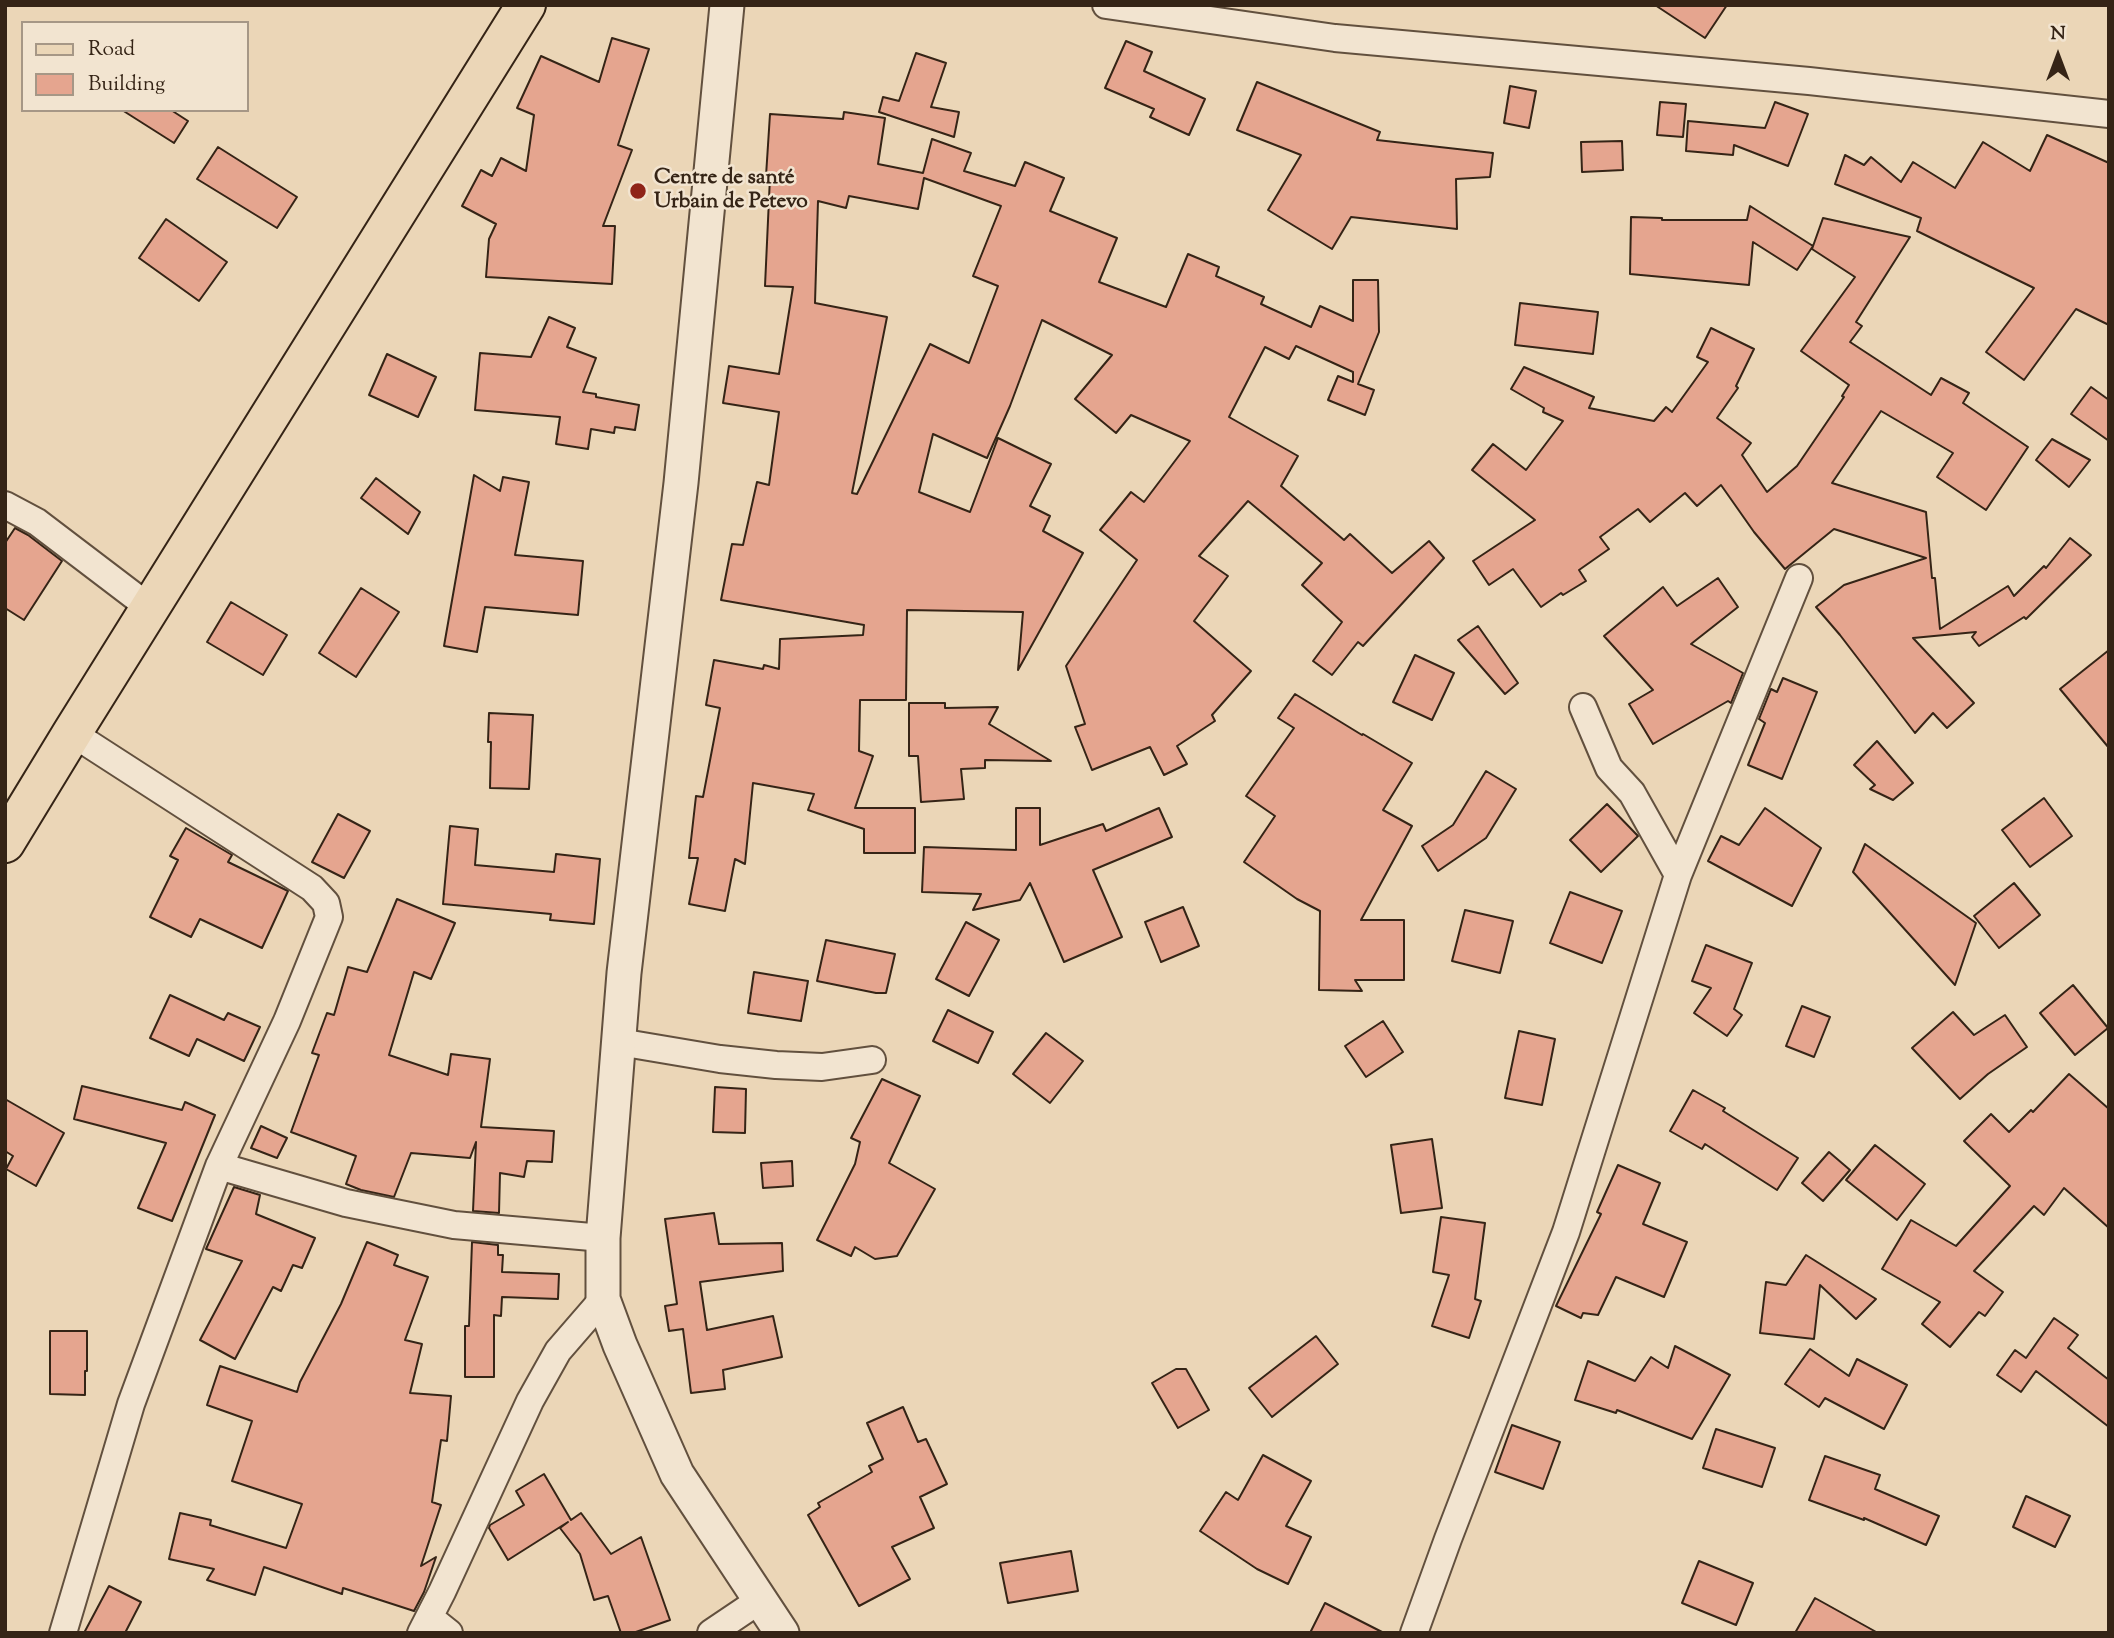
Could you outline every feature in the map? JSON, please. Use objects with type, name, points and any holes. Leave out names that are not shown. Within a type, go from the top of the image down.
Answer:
[{"type":"main road","points":[[5,844],[526,5]]},
{"type":"street","points":[[727,5],[681,483],[624,973],[603,1238],[603,1299],[620,1345],[677,1474],[782,1633]]},
{"type":"street","points":[[1107,5],[1335,38],[1808,81],[2109,114]]},
{"type":"street","points":[[5,505],[37,522],[150,608]]},
{"type":"street","points":[[1414,1633],[1566,1232],[1678,875],[1799,578]]},
{"type":"street","points":[[1583,707],[1609,768],[1632,793],[1678,875]]},
{"type":"street","points":[[63,1633],[131,1404],[219,1166],[286,1021],[329,917],[326,903],[312,888],[72,733]]},
{"type":"street","points":[[618,1042],[776,1066],[822,1067],[872,1060]]},
{"type":"street","points":[[219,1166],[346,1203],[454,1225],[603,1238]]},
{"type":"street","points":[[433,1628],[530,1401],[558,1351],[603,1299]]},
{"type":"street","points":[[710,1633],[760,1600]]},
{"type":"building","points":[[1655,5],[1727,5],[1705,38]]},
{"type":"building","points":[[612,38],[649,49],[618,145],[632,150],[603,226],[615,226],[612,284],[486,277],[489,239],[496,224],[462,206],[481,170],[492,176],[501,158],[526,171],[534,115],[517,108],[541,56],[599,82]]},
{"type":"building","points":[[1126,41],[1152,52],[1144,71],[1205,99],[1189,135],[1150,117],[1154,109],[1105,88]]},
{"type":"building","points":[[916,53],[946,63],[931,107],[959,112],[954,137],[879,112],[883,97],[899,101]]},
{"type":"building","points":[[1257,82],[1380,132],[1377,140],[1493,153],[1490,177],[1456,179],[1457,229],[1351,217],[1332,249],[1268,210],[1301,155],[1237,130]]},
{"type":"building","points":[[1510,86],[1536,91],[1529,128],[1504,123]]},
{"type":"building","points":[[1660,102],[1686,104],[1683,137],[1657,135]]},
{"type":"building","points":[[1775,102],[1808,114],[1788,166],[1734,145],[1733,155],[1686,151],[1688,121],[1765,128]]},
{"type":"building","points":[[125,112],[174,112],[188,121],[174,143]]},
{"type":"building","points":[[844,112],[885,118],[878,164],[923,173],[932,139],[971,153],[964,171],[1015,186],[1025,162],[1064,178],[1050,211],[1117,238],[1099,282],[1166,307],[1188,254],[1219,267],[1216,276],[1264,297],[1261,304],[1311,327],[1320,306],[1353,321],[1353,280],[1378,280],[1379,332],[1358,384],[1374,390],[1365,415],[1328,400],[1338,376],[1353,382],[1353,372],[1296,346],[1289,359],[1265,347],[1229,417],[1298,456],[1281,486],[1344,540],[1350,534],[1392,573],[1429,541],[1444,558],[1363,646],[1358,642],[1332,675],[1313,661],[1342,622],[1302,585],[1322,563],[1248,501],[1199,556],[1228,576],[1194,621],[1251,671],[1212,715],[1215,721],[1177,746],[1187,764],[1164,775],[1150,747],[1092,770],[1075,727],[1085,724],[1066,666],[1137,560],[1100,530],[1131,492],[1144,502],[1190,441],[1131,415],[1116,433],[1075,399],[1112,355],[1042,320],[1010,406],[987,458],[933,434],[919,492],[970,512],[998,438],[1051,464],[1030,506],[1050,516],[1043,531],[1083,553],[1018,670],[1023,612],[907,610],[906,700],[860,700],[859,751],[873,756],[855,808],[915,808],[915,853],[864,853],[864,829],[808,810],[814,794],[753,783],[745,864],[735,859],[725,911],[689,904],[698,858],[689,858],[696,796],[703,797],[720,708],[706,705],[714,660],[763,669],[764,665],[779,669],[780,639],[863,635],[864,625],[721,600],[732,544],[743,545],[757,482],[769,485],[779,412],[723,403],[729,366],[779,374],[793,287],[765,286],[770,177],[766,176],[770,114],[843,119]],"holes":[[[924,178],[1001,206],[973,276],[998,286],[969,363],[930,344],[857,494],[852,493],[887,317],[815,303],[818,201],[846,208],[849,196],[918,209]]]},
{"type":"building","points":[[2047,135],[2109,163],[2109,325],[2076,309],[2024,380],[1986,352],[2034,288],[1917,231],[1921,218],[1835,184],[1845,155],[1864,165],[1871,157],[1901,182],[1913,162],[1955,188],[1983,142],[2030,171]]},
{"type":"building","points":[[1622,141],[1623,170],[1582,172],[1581,142]]},
{"type":"building","points":[[218,147],[297,197],[277,228],[197,179]]},
{"type":"building","points":[[1750,206],[1813,246],[1797,270],[1753,242],[1749,285],[1630,274],[1631,217],[1662,220],[1747,220]]},
{"type":"building","points":[[1823,218],[1910,237],[1856,322],[1862,326],[1850,342],[1931,395],[1941,378],[1969,393],[1963,403],[2028,447],[1986,510],[1937,477],[1953,453],[1881,411],[1832,483],[1926,512],[1940,629],[2008,586],[2014,596],[2044,566],[2046,568],[2070,538],[2091,555],[2026,619],[2024,617],[1979,646],[1972,637],[1976,632],[1913,638],[1974,703],[1947,728],[1933,713],[1915,733],[1816,607],[1844,585],[1926,558],[1834,529],[1785,569],[1754,532],[1721,485],[1697,506],[1685,493],[1650,522],[1638,509],[1600,537],[1609,549],[1579,570],[1586,581],[1563,595],[1561,593],[1541,607],[1513,569],[1489,585],[1473,561],[1535,520],[1472,470],[1493,444],[1526,470],[1563,421],[1543,412],[1544,408],[1511,389],[1524,367],[1594,397],[1589,408],[1654,421],[1666,407],[1672,412],[1708,362],[1697,357],[1711,328],[1754,349],[1736,386],[1738,388],[1717,418],[1751,443],[1742,455],[1767,492],[1797,466],[1844,397],[1842,396],[1849,385],[1801,351],[1855,277],[1812,249]]},
{"type":"building","points":[[166,219],[227,262],[199,301],[139,258]]},
{"type":"building","points":[[1520,303],[1598,312],[1593,354],[1515,345]]},
{"type":"building","points":[[549,317],[575,328],[567,347],[596,358],[583,392],[639,405],[635,430],[615,427],[614,433],[591,429],[588,449],[556,444],[560,417],[475,410],[480,353],[531,357]]},
{"type":"building","points":[[387,354],[436,377],[418,417],[369,395]]},
{"type":"building","points":[[2091,387],[2109,400],[2109,441],[2071,414]]},
{"type":"building","points":[[2052,439],[2090,460],[2069,487],[2036,460]]},
{"type":"building","points":[[474,475],[500,491],[503,477],[529,482],[515,555],[583,561],[578,615],[485,607],[477,652],[444,646]]},
{"type":"building","points":[[376,478],[420,512],[408,534],[361,498]]},
{"type":"building","points":[[15,528],[62,561],[24,620],[5,608],[5,543]]},
{"type":"building","points":[[1718,578],[1738,607],[1691,644],[1743,673],[1731,703],[1728,701],[1653,744],[1629,704],[1653,690],[1604,636],[1663,587],[1677,606]]},
{"type":"building","points":[[361,588],[399,612],[356,677],[319,653]]},
{"type":"building","points":[[231,602],[287,635],[263,675],[207,642]]},
{"type":"building","points":[[1478,626],[1518,683],[1505,694],[1458,640]]},
{"type":"building","points":[[2109,650],[2109,748],[2060,689]]},
{"type":"building","points":[[1415,655],[1454,673],[1432,720],[1393,702]]},
{"type":"building","points":[[1783,678],[1817,692],[1782,779],[1748,765],[1765,723],[1759,719],[1771,689],[1777,692]]},
{"type":"building","points":[[1295,694],[1412,763],[1383,810],[1412,826],[1361,920],[1404,920],[1404,980],[1355,980],[1362,991],[1319,990],[1320,911],[1297,899],[1244,862],[1275,816],[1246,796],[1294,728],[1278,718]]},
{"type":"building","points":[[909,703],[945,703],[945,708],[998,707],[989,724],[1051,761],[985,760],[985,768],[961,769],[964,799],[921,802],[918,756],[909,756]]},
{"type":"building","points":[[489,713],[533,715],[529,789],[490,788]]},
{"type":"building","points":[[1877,741],[1913,783],[1893,800],[1870,789],[1875,785],[1854,765]]},
{"type":"building","points":[[1486,771],[1516,789],[1486,838],[1438,871],[1422,846],[1453,825]]},
{"type":"building","points":[[2044,798],[2072,836],[2030,867],[2002,830]]},
{"type":"building","points":[[1607,804],[1638,836],[1601,872],[1570,840]]},
{"type":"building","points":[[1016,808],[1040,808],[1040,845],[1103,824],[1106,831],[1159,808],[1172,837],[1093,870],[1122,937],[1064,962],[1030,883],[1020,900],[973,910],[981,894],[922,892],[924,847],[1016,850]]},
{"type":"building","points":[[1765,808],[1821,848],[1792,906],[1708,861],[1721,836],[1739,845]]},
{"type":"building","points":[[338,814],[370,831],[344,878],[312,862]]},
{"type":"building","points":[[450,826],[478,829],[475,865],[554,872],[556,854],[600,859],[594,924],[550,920],[551,914],[443,904]]},
{"type":"building","points":[[186,828],[232,855],[228,862],[288,891],[262,948],[200,919],[191,937],[150,917],[178,860],[170,856]]},
{"type":"building","points":[[1865,844],[1976,923],[1955,985],[1853,872]]},
{"type":"building","points":[[2014,883],[2040,915],[1999,948],[1974,916]]},
{"type":"building","points":[[1570,892],[1622,911],[1602,963],[1550,943]]},
{"type":"building","points":[[397,899],[455,923],[431,979],[414,972],[389,1055],[448,1075],[451,1054],[490,1059],[481,1127],[554,1131],[552,1162],[527,1161],[524,1177],[500,1173],[499,1213],[473,1211],[476,1142],[470,1158],[411,1153],[394,1197],[346,1184],[356,1156],[291,1132],[319,1055],[312,1053],[327,1013],[334,1015],[348,967],[367,972]]},
{"type":"building","points":[[1183,907],[1199,946],[1161,962],[1145,922]]},
{"type":"building","points":[[1465,910],[1513,921],[1500,973],[1452,961]]},
{"type":"building","points":[[966,922],[999,940],[969,996],[936,979]]},
{"type":"building","points":[[826,940],[895,954],[886,993],[817,981]]},
{"type":"building","points":[[1706,945],[1752,963],[1734,1009],[1742,1015],[1727,1036],[1694,1013],[1711,988],[1692,981]]},
{"type":"building","points":[[754,972],[808,981],[801,1021],[748,1013]]},
{"type":"building","points":[[2073,985],[2108,1028],[2075,1055],[2040,1013]]},
{"type":"building","points":[[170,995],[224,1020],[228,1013],[260,1027],[244,1061],[197,1039],[189,1056],[150,1038]]},
{"type":"building","points":[[1802,1006],[1830,1017],[1814,1057],[1786,1046]]},
{"type":"building","points":[[948,1010],[993,1032],[978,1063],[933,1041]]},
{"type":"building","points":[[1953,1012],[1974,1035],[2005,1015],[2027,1047],[1988,1074],[1960,1099],[1912,1048]]},
{"type":"building","points":[[1383,1021],[1403,1052],[1366,1077],[1345,1046]]},
{"type":"building","points":[[1519,1031],[1555,1039],[1542,1105],[1505,1098]]},
{"type":"building","points":[[1046,1033],[1083,1061],[1050,1103],[1013,1074]]},
{"type":"building","points":[[2069,1074],[2109,1109],[2109,1228],[2064,1188],[2044,1215],[2034,1206],[1974,1271],[2003,1292],[1985,1316],[1979,1312],[1950,1347],[1922,1324],[1940,1302],[1882,1269],[1911,1220],[1956,1246],[2010,1186],[1964,1141],[1991,1114],[2009,1132],[2031,1110],[2033,1112]]},
{"type":"building","points":[[882,1079],[920,1096],[889,1163],[935,1189],[897,1256],[875,1259],[855,1247],[851,1256],[817,1240],[855,1164],[860,1142],[851,1138]]},
{"type":"building","points":[[82,1086],[182,1110],[185,1102],[215,1115],[172,1221],[138,1208],[166,1143],[74,1119]]},
{"type":"building","points":[[715,1087],[746,1089],[745,1133],[713,1132]]},
{"type":"building","points":[[1693,1090],[1725,1108],[1723,1111],[1798,1158],[1777,1190],[1705,1144],[1702,1149],[1670,1131]]},
{"type":"building","points":[[5,1099],[64,1133],[36,1186],[6,1169],[13,1156],[5,1151]]},
{"type":"building","points":[[261,1126],[287,1138],[277,1158],[251,1148]]},
{"type":"building","points":[[1432,1139],[1442,1208],[1401,1213],[1391,1145]]},
{"type":"building","points":[[1875,1145],[1925,1184],[1897,1220],[1846,1180]]},
{"type":"building","points":[[1829,1152],[1850,1170],[1823,1201],[1802,1183]]},
{"type":"building","points":[[792,1161],[793,1186],[763,1188],[761,1163]]},
{"type":"building","points":[[1618,1165],[1660,1183],[1643,1224],[1687,1242],[1664,1297],[1616,1277],[1598,1315],[1583,1313],[1581,1318],[1556,1306],[1601,1214],[1597,1212]]},
{"type":"building","points":[[234,1187],[260,1195],[256,1214],[315,1238],[302,1268],[293,1265],[281,1291],[273,1287],[235,1359],[200,1340],[242,1261],[206,1249]]},
{"type":"building","points":[[714,1213],[719,1244],[782,1243],[783,1271],[700,1282],[707,1330],[773,1316],[782,1357],[723,1370],[725,1389],[691,1393],[683,1329],[669,1331],[665,1306],[677,1304],[665,1219]]},
{"type":"building","points":[[1441,1217],[1485,1223],[1475,1299],[1481,1301],[1469,1338],[1432,1326],[1449,1275],[1433,1272]]},
{"type":"building","points":[[367,1242],[398,1255],[394,1265],[428,1277],[405,1340],[422,1344],[410,1393],[451,1396],[447,1441],[441,1440],[432,1502],[441,1505],[421,1566],[436,1557],[424,1592],[414,1611],[343,1588],[342,1594],[264,1567],[255,1595],[207,1580],[214,1569],[169,1559],[180,1513],[211,1520],[210,1525],[286,1548],[302,1504],[232,1481],[252,1421],[207,1405],[220,1366],[297,1392],[341,1304]]},
{"type":"building","points":[[472,1242],[498,1245],[498,1255],[503,1255],[502,1272],[559,1274],[558,1299],[502,1297],[501,1316],[494,1315],[494,1377],[465,1377],[465,1326],[469,1326]]},
{"type":"building","points":[[1806,1255],[1876,1299],[1856,1319],[1820,1285],[1814,1339],[1760,1333],[1766,1282],[1786,1285]]},
{"type":"building","points":[[2054,1318],[2078,1335],[2068,1348],[2109,1380],[2109,1427],[2036,1371],[2021,1392],[1997,1375],[2015,1350],[2026,1358]]},
{"type":"building","points":[[50,1331],[87,1331],[85,1395],[50,1394]]},
{"type":"building","points":[[1316,1336],[1338,1364],[1272,1417],[1249,1388]]},
{"type":"building","points":[[1675,1346],[1730,1375],[1692,1439],[1617,1410],[1616,1413],[1575,1400],[1588,1361],[1635,1381],[1651,1357],[1668,1368]]},
{"type":"building","points":[[1810,1349],[1849,1376],[1857,1359],[1907,1385],[1884,1429],[1825,1398],[1819,1407],[1785,1384]]},
{"type":"building","points":[[1176,1369],[1186,1369],[1209,1410],[1178,1428],[1152,1383]]},
{"type":"building","points":[[903,1407],[918,1442],[926,1439],[947,1484],[920,1497],[934,1528],[892,1547],[910,1579],[859,1606],[808,1515],[820,1507],[818,1503],[872,1472],[869,1466],[883,1459],[867,1423]]},
{"type":"building","points":[[1512,1425],[1560,1442],[1543,1489],[1495,1472]]},
{"type":"building","points":[[1716,1429],[1775,1448],[1762,1487],[1703,1468]]},
{"type":"building","points":[[1263,1455],[1311,1481],[1286,1526],[1311,1537],[1288,1584],[1257,1569],[1200,1531],[1226,1492],[1238,1500]]},
{"type":"building","points":[[1825,1456],[1880,1475],[1875,1489],[1939,1516],[1926,1545],[1864,1518],[1809,1500]]},
{"type":"building","points":[[544,1474],[571,1520],[581,1513],[611,1554],[641,1537],[670,1620],[633,1633],[621,1633],[608,1596],[594,1600],[580,1554],[560,1528],[568,1522],[508,1560],[489,1528],[490,1525],[524,1505],[516,1491]]},
{"type":"building","points":[[2026,1496],[2070,1516],[2055,1547],[2013,1527]]},
{"type":"building","points":[[1071,1551],[1078,1591],[1008,1603],[1000,1563]]},
{"type":"building","points":[[1699,1561],[1753,1583],[1736,1625],[1682,1603]]},
{"type":"building","points":[[109,1586],[141,1602],[125,1633],[84,1633]]},
{"type":"building","points":[[1815,1598],[1878,1633],[1795,1633]]},
{"type":"building","points":[[1325,1603],[1384,1633],[1310,1633]]},
{"type":"place","name":"Centre de santé Urbain de Petevo","points":[[638,191]]}]
